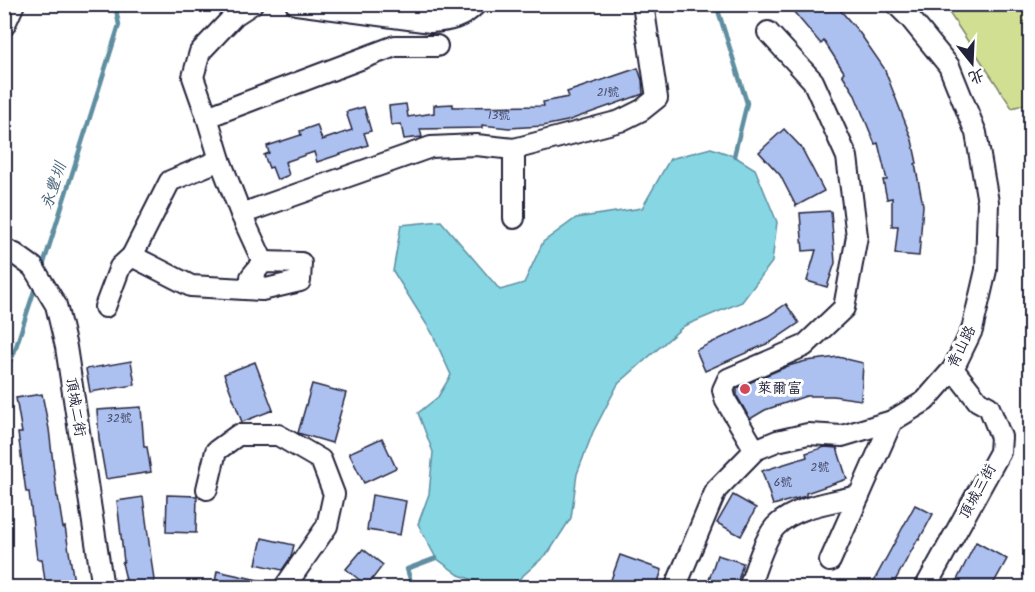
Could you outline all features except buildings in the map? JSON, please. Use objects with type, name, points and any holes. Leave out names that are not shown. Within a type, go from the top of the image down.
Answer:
[{"type":"street","points":[[4,26],[14,4]]},
{"type":"street","points":[[252,4],[235,15],[200,52],[193,77],[220,160],[263,262]]},
{"type":"street","points":[[296,4],[431,22],[448,21],[467,14],[476,4]]},
{"type":"street","points":[[242,214],[431,147],[476,145],[514,149],[620,121],[642,110],[657,98],[643,4]]},
{"type":"street","name":"青山路","points":[[675,588],[716,490],[756,450],[808,434],[842,436],[892,421],[925,401],[953,369],[972,330],[986,270],[988,202],[976,133],[949,66],[896,4]]},
{"type":"street","points":[[756,450],[726,401],[723,390],[728,379],[804,346],[844,308],[857,236],[847,157],[813,81],[768,32]]},
{"type":"street","points":[[207,117],[395,46],[437,46]]},
{"type":"street","points":[[514,149],[514,218]]},
{"type":"street","points":[[105,307],[120,267],[132,256],[170,181],[220,160]]},
{"type":"street","name":"頂城二街","points":[[4,249],[33,267],[56,305],[66,347],[103,588]]},
{"type":"street","points":[[132,256],[191,286],[262,290],[300,281],[301,263],[263,262]]},
{"type":"street","points":[[262,290],[250,277],[263,262]]},
{"type":"street","name":"頂城三街","points":[[925,588],[1000,452],[1001,437],[988,407],[978,401],[953,369]]},
{"type":"street","points":[[830,561],[892,421]]},
{"type":"street","points":[[207,489],[216,451],[238,435],[278,435],[321,460],[334,494],[327,526],[284,588]]},
{"type":"street","points":[[749,588],[773,529],[785,518],[812,507],[859,496]]},
{"type":"green space","points":[[944,5],[1030,5],[1030,103],[1012,108]]},
{"type":"water","points":[[711,148],[734,156],[755,169],[777,222],[772,262],[742,302],[684,326],[618,384],[593,432],[577,474],[571,518],[549,552],[517,581],[487,585],[459,575],[436,558],[418,524],[429,494],[433,452],[418,413],[438,397],[451,375],[432,333],[393,271],[401,225],[441,221],[500,290],[524,283],[543,242],[576,218],[642,208],[670,159]]},
{"type":"waterway","name":"永豐圳","points":[[42,269],[119,25],[115,4]]},
{"type":"waterway","points":[[716,4],[747,103],[734,156]]},
{"type":"waterway","name":"永豐圳","points":[[4,374],[14,353],[36,285]]},
{"type":"waterway","points":[[413,588],[407,569],[436,558]]},
{"type":"place","name":"萊爾富","points":[[745,389]]}]
